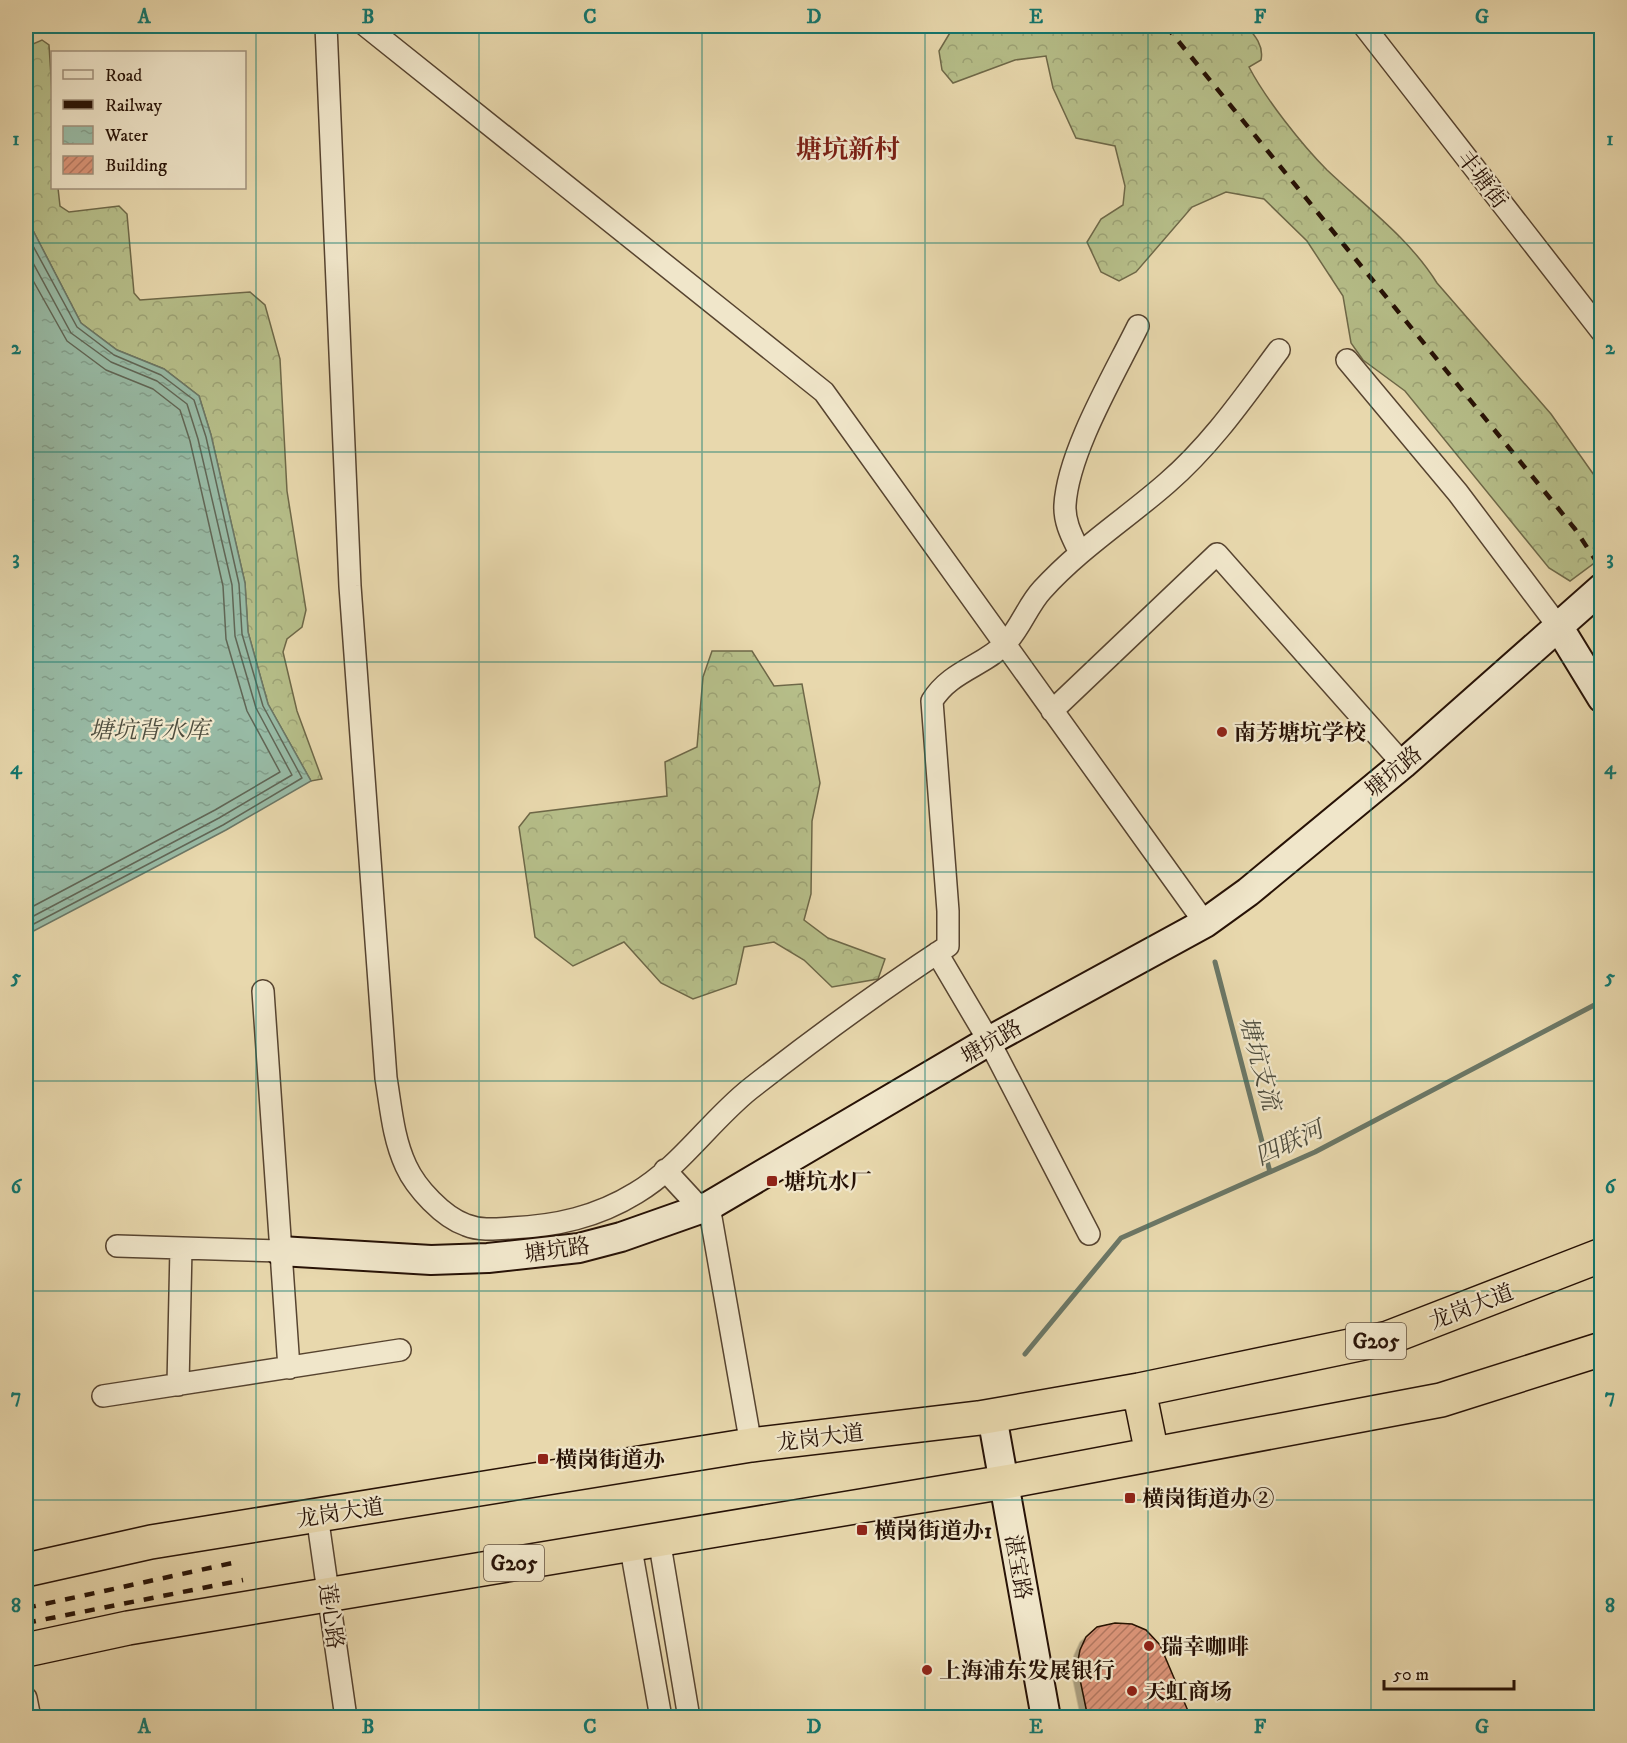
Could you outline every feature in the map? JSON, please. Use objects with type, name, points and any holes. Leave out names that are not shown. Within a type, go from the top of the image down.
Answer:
[{"type":"highway","name":"龙岗大道","points":[[26,1569],[151,1542],[751,1445],[992,1416],[1139,1390],[1388,1338],[1602,1255]]},
{"type":"highway","name":"G205","points":[[26,1650],[128,1628],[1004,1482],[1442,1400],[1602,1349]]},
{"type":"highway","points":[[1139,1390],[1152,1454]]},
{"type":"street","points":[[326,26],[351,586],[386,1078],[396,1142],[407,1168],[446,1213],[466,1225],[488,1230],[569,1222],[601,1211],[637,1192],[665,1170],[746,1092],[838,1020],[948,946],[948,911],[932,701],[941,686],[1006,643],[1041,591],[1080,553],[1167,483],[1199,453],[1230,417],[1279,350]]},
{"type":"street","points":[[366,26],[824,393],[1205,922]]},
{"type":"street","name":"丰塘街","points":[[1364,26],[1602,332]]},
{"type":"street","points":[[1080,553],[1066,522],[1065,505],[1070,478],[1080,447],[1138,326]]},
{"type":"street","points":[[1347,360],[1458,494],[1558,626],[1602,698]]},
{"type":"street","points":[[1052,711],[1217,554],[1403,764]]},
{"type":"street","name":"塘坑路","points":[[280,1251],[431,1260],[488,1258],[579,1248],[621,1237],[704,1207],[989,1041],[1205,922],[1248,892],[1403,764],[1602,588]]},
{"type":"street","points":[[937,953],[989,1041],[1089,1234]]},
{"type":"street","points":[[263,991],[289,1368]]},
{"type":"street","points":[[665,1170],[704,1207],[751,1445]]},
{"type":"street","points":[[117,1246],[280,1251]]},
{"type":"street","points":[[178,1385],[181,1248]]},
{"type":"street","points":[[103,1396],[400,1350]]},
{"type":"street","name":"湛宝路","points":[[992,1416],[1046,1718]]},
{"type":"street","name":"莲心路","points":[[317,1515],[346,1718]]},
{"type":"street","points":[[645,1541],[662,1718]]},
{"type":"street","points":[[645,1541],[689,1718]]},
{"type":"street","points":[[26,1698],[30,1718]]},
{"type":"green space","points":[[954,26],[1246,26],[1258,41],[1262,55],[1261,60],[1249,67],[1264,93],[1285,121],[1327,170],[1386,223],[1413,251],[1437,283],[1551,414],[1601,485],[1601,558],[1570,581],[1549,568],[1405,391],[1363,360],[1351,343],[1343,296],[1307,241],[1264,199],[1226,192],[1192,207],[1136,272],[1119,281],[1101,272],[1087,242],[1101,219],[1123,205],[1125,186],[1115,146],[1076,138],[1053,88],[1046,56],[1015,60],[953,83],[942,70],[939,51]]},
{"type":"green space","points":[[42,40],[49,45],[51,189],[58,189],[60,206],[69,212],[119,206],[127,214],[134,293],[140,300],[250,292],[265,305],[280,359],[287,491],[306,610],[302,627],[287,639],[283,652],[297,711],[322,779],[311,781],[268,704],[248,632],[245,583],[211,435],[199,396],[164,369],[117,350],[81,323],[26,217],[26,47]]},
{"type":"green space","points":[[712,651],[752,651],[774,686],[802,684],[820,783],[812,821],[811,894],[804,920],[828,938],[885,959],[878,979],[832,987],[804,960],[774,942],[744,947],[736,984],[693,999],[661,983],[624,942],[573,966],[535,937],[519,827],[530,813],[667,796],[665,762],[697,747],[703,677]]},
{"type":"water","name":"塘坑背水库","points":[[26,217],[81,323],[117,350],[164,369],[199,396],[211,435],[245,583],[248,632],[268,704],[311,781],[226,830],[26,935]]},
{"type":"building","name":"天虹商场","points":[[1115,1623],[1132,1624],[1146,1630],[1160,1645],[1191,1718],[1088,1718],[1077,1665],[1080,1650],[1086,1637],[1097,1627]]},
{"type":"waterway","name":"塘坑支流","points":[[1215,962],[1270,1172]]},
{"type":"waterway","name":"四联河","points":[[1025,1354],[1121,1238],[1315,1152],[1602,1001]]},
{"type":"railway","points":[[1166,26],[1575,529],[1602,570]]},
{"type":"railway","points":[[26,1608],[237,1562]]},
{"type":"railway","points":[[26,1623],[243,1580]]},
{"type":"place","name":"南芳塘坑学校","points":[[1222,732]]},
{"type":"place","name":"塘坑水厂","points":[[772,1181]]},
{"type":"place","name":"横岗街道办","points":[[543,1459]]},
{"type":"place","name":"横岗街道办②","points":[[1130,1498]]},
{"type":"place","name":"横岗街道办1","points":[[862,1530]]},
{"type":"place","name":"瑞幸咖啡","points":[[1149,1646]]},
{"type":"place","name":"上海浦东发展银行","points":[[927,1670]]},
{"type":"place","name":"天虹商场","points":[[1132,1691]]},
{"type":"district","name":"塘坑新村","points":[[848,149]]}]
